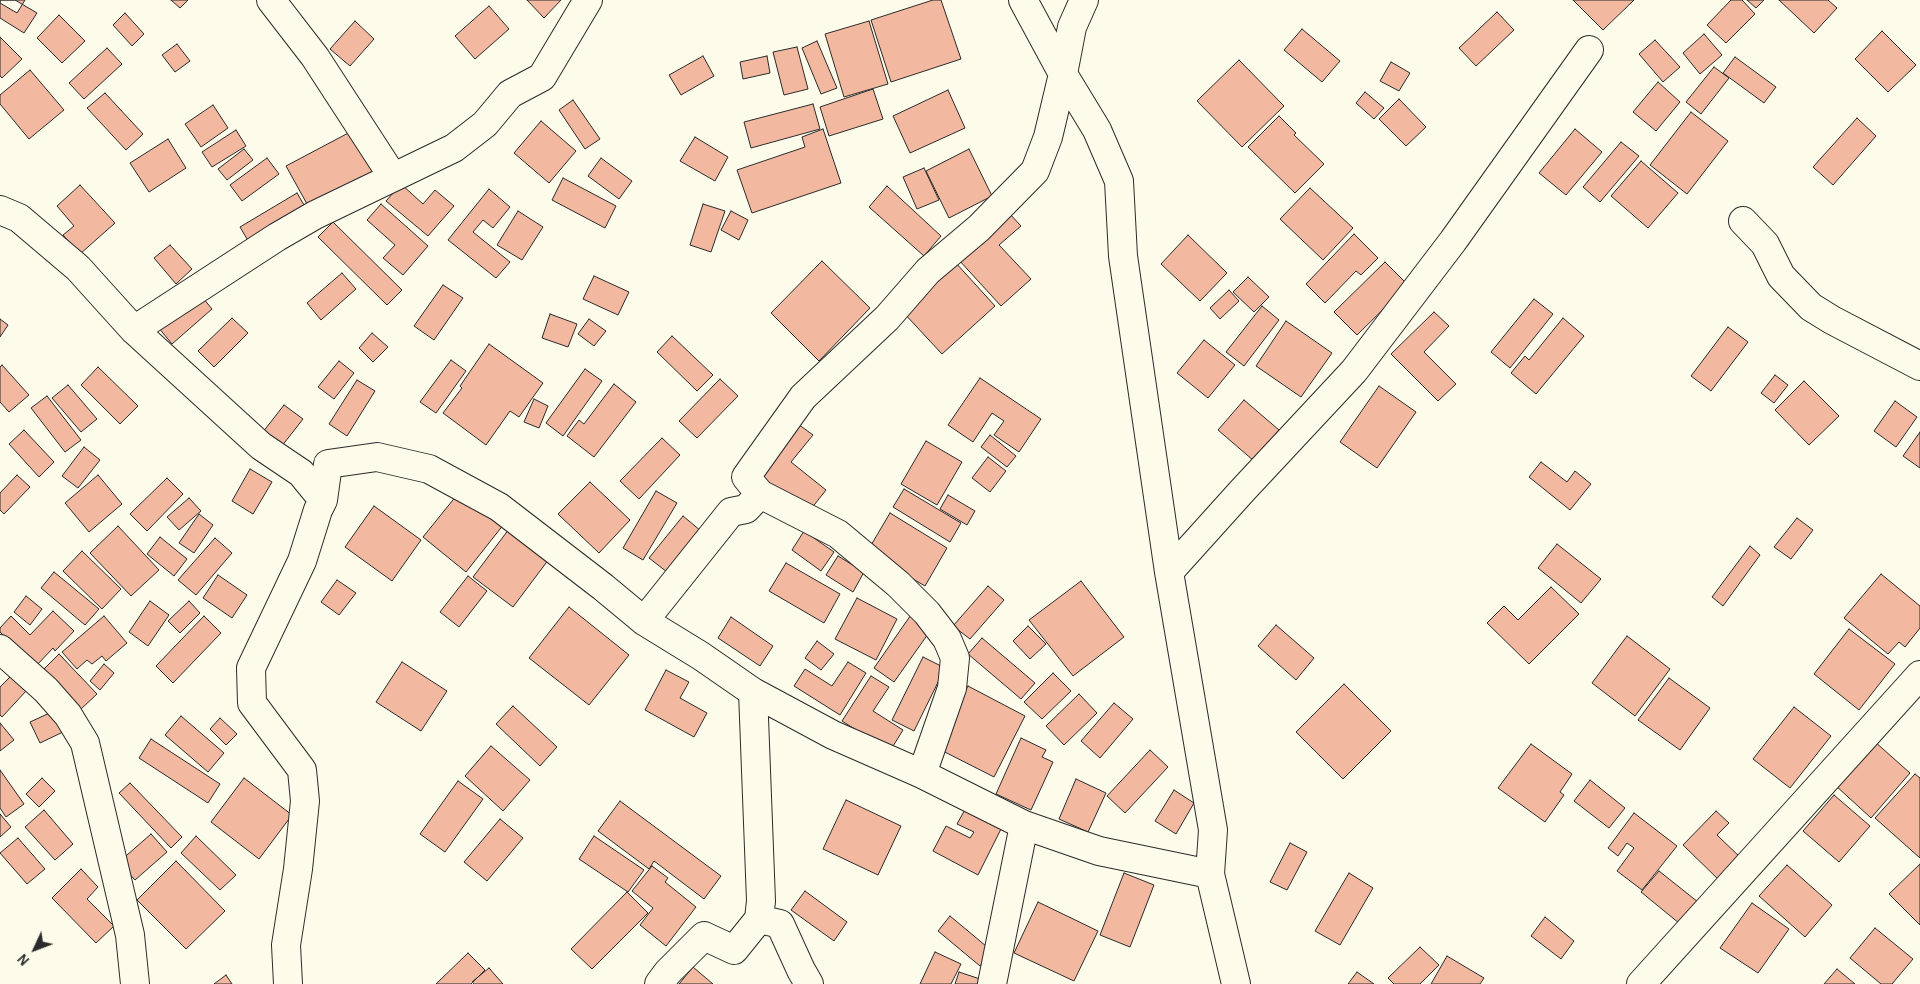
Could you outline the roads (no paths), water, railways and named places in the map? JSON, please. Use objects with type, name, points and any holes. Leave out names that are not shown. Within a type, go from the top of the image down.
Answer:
[{"type":"street","points":[[270,0],[315,57],[393,177]]},
{"type":"street","points":[[134,330],[277,237],[315,215],[454,148],[485,124],[510,94],[542,77],[588,0]]},
{"type":"street","points":[[1023,0],[1097,130],[1119,181],[1123,256],[1169,572],[1213,830],[1210,874],[1236,984]]},
{"type":"street","points":[[922,774],[952,688],[955,658],[947,639],[926,613],[898,584],[838,534],[760,494],[746,477],[803,397],[887,318],[928,271],[979,228],[1034,170],[1048,137],[1064,74],[1072,26],[1084,0]]},
{"type":"street","points":[[1169,572],[1354,372],[1464,226],[1589,50]]},
{"type":"street","points":[[0,210],[19,218],[78,268],[134,330],[261,446],[301,473],[323,500]]},
{"type":"street","points":[[1743,221],[1764,244],[1781,276],[1810,306],[1832,320],[1920,366]]},
{"type":"street","points":[[288,984],[286,945],[298,869],[305,801],[302,770],[252,703],[251,668],[302,562],[318,510],[323,500],[328,464],[377,456],[429,469],[499,507],[644,621],[701,656],[753,692],[833,734],[922,774],[1024,825],[1099,851],[1210,874]]},
{"type":"street","points":[[644,621],[731,512],[746,509],[760,494]]},
{"type":"street","points":[[0,649],[46,690],[68,715],[85,743],[130,935],[135,984]]},
{"type":"street","points":[[1641,984],[1920,675]]},
{"type":"street","points":[[659,984],[668,972],[704,936],[734,950],[759,919],[761,901],[753,692]]},
{"type":"street","points":[[992,984],[1024,825]]},
{"type":"street","points":[[759,919],[780,924],[809,984]]}]
